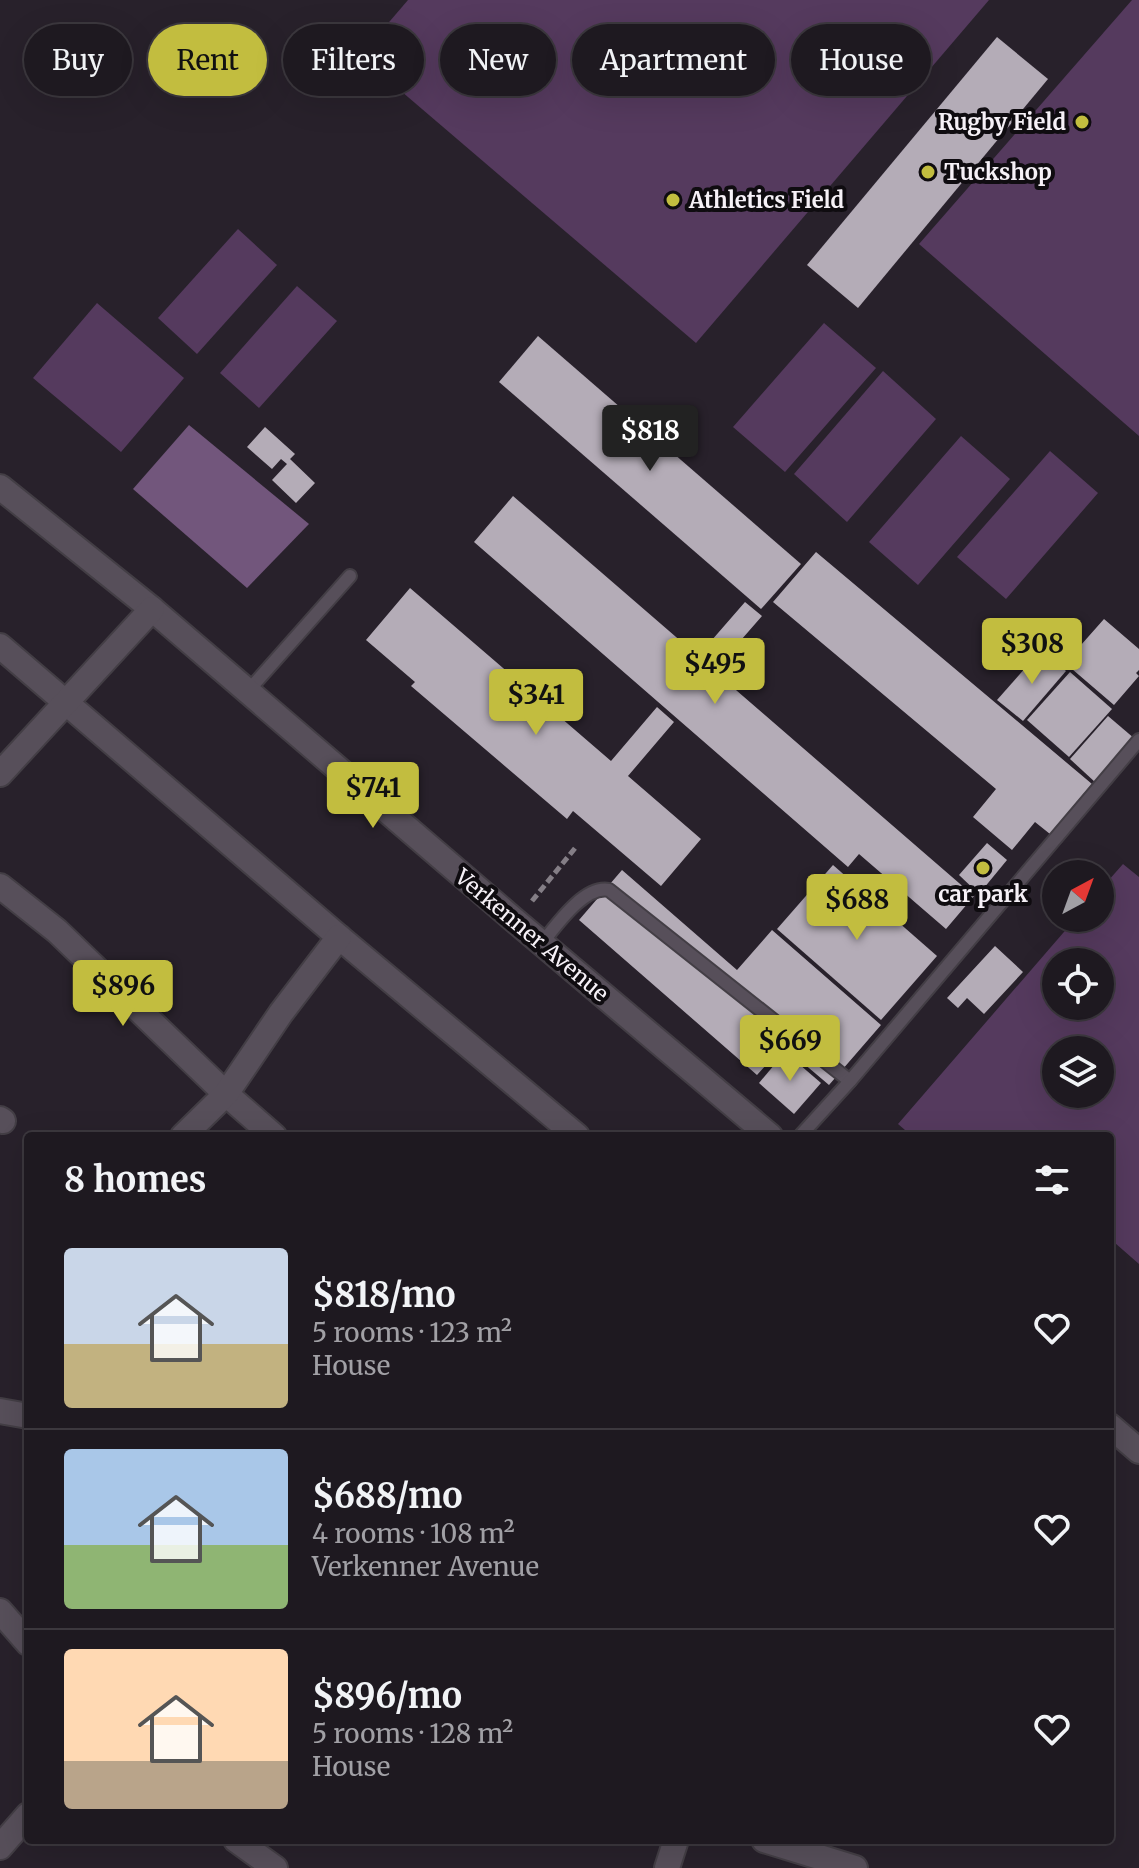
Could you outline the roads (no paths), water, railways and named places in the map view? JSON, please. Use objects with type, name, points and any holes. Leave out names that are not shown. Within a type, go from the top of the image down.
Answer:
[{"type":"street","name":"Verkenner Avenue","points":[[0,487],[152,609],[765,1132]]},
{"type":"street","points":[[0,774],[152,609]]},
{"type":"street","points":[[0,646],[572,1132]]},
{"type":"street","points":[[0,886],[57,931],[269,1132]]},
{"type":"street","points":[[187,1132],[226,1094],[281,1013],[339,937]]},
{"type":"street","points":[[0,1411],[24,1415]]},
{"type":"street","points":[[1114,1429],[1139,1451]]},
{"type":"street","points":[[0,1611],[24,1638]]},
{"type":"street","points":[[0,1847],[24,1820]]},
{"type":"street","points":[[242,1844],[275,1868]]},
{"type":"street","points":[[667,1868],[675,1844]]},
{"type":"street","points":[[777,1844],[855,1868]]},
{"type":"lane","points":[[248,691],[350,576]]},
{"type":"lane","points":[[804,1132],[1139,740]]},
{"type":"lane","points":[[542,943],[589,893],[601,888],[609,890],[850,1081]]},
{"type":"place","name":"Rugby Field","points":[[1082,122]]},
{"type":"place","name":"Tuckshop","points":[[928,172]]},
{"type":"place","name":"Athletics Field","points":[[673,200]]},
{"type":"place","name":"car park","points":[[983,868]]}]
